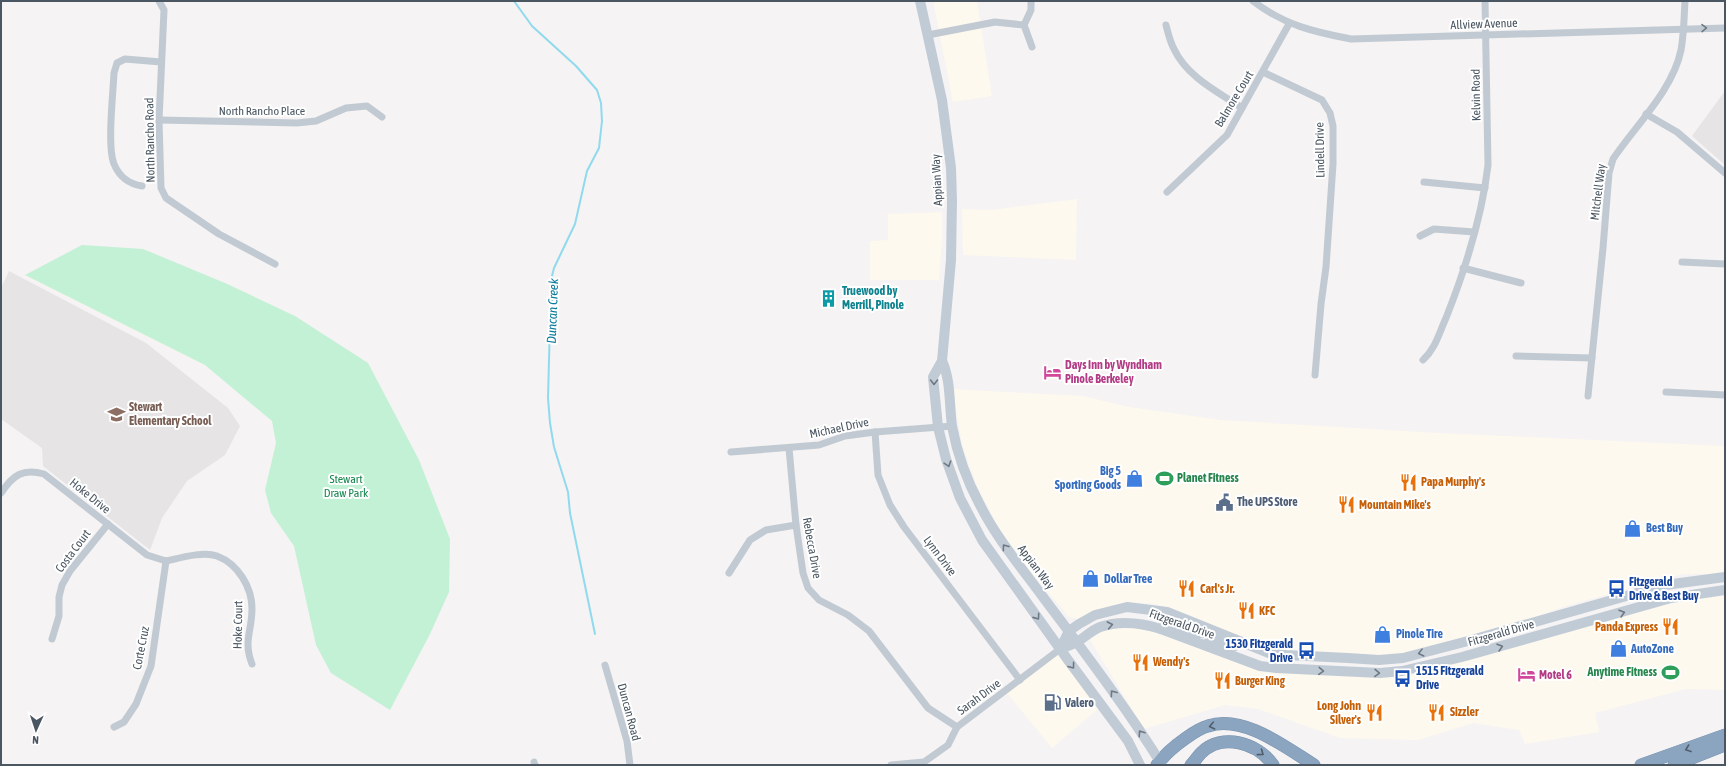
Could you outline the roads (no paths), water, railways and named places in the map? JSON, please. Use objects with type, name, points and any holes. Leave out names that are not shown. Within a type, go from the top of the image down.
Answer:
[{"type":"highway","points":[[1160,764],[1180,742],[1197,731],[1208,726],[1226,723],[1250,728],[1314,765]]},
{"type":"highway","points":[[1641,765],[1725,736]]},
{"type":"highway","points":[[1191,765],[1202,752],[1208,748],[1213,745],[1230,741],[1248,745],[1264,755],[1273,765]]},
{"type":"highway","points":[[1674,765],[1725,745]]},
{"type":"main road","name":"Appian Way","points":[[920,1],[942,100],[951,168],[951,260],[942,361],[933,377],[938,427],[946,459],[956,487],[982,540],[1128,741],[1140,765]]},
{"type":"main road","name":"Appian Way","points":[[942,361],[948,373],[953,426],[967,477],[991,527],[1069,632],[1160,764]]},
{"type":"main road","name":"Fitzgerald Drive","points":[[1060,649],[1069,632],[1095,615],[1127,607],[1166,612],[1270,653],[1379,660],[1403,658],[1665,585],[1725,577]]},
{"type":"main road","name":"Fitzgerald Drive","points":[[1060,649],[1076,642],[1099,627],[1113,623],[1146,624],[1260,666],[1276,668],[1397,672],[1427,667],[1671,598],[1725,590]]},
{"type":"main road","points":[[1161,629],[1165,625],[1175,625],[1200,634],[1215,632]]},
{"type":"main road","points":[[1205,645],[1211,641],[1244,649],[1255,648]]},
{"type":"street","name":"North Rancho Road","points":[[158,1],[164,10],[159,120],[161,188],[166,198],[219,234],[275,264]]},
{"type":"street","points":[[1031,1],[1030,10],[1024,25],[1032,47]]},
{"type":"street","name":"Allview Avenue","points":[[1253,1],[1289,24],[1317,33],[1351,39],[1725,28]]},
{"type":"street","name":"Kelvin Road","points":[[1423,360],[1432,352],[1455,295],[1474,232],[1485,188],[1488,166],[1485,1]]},
{"type":"street","name":"Mitchell Way","points":[[1588,396],[1609,173],[1613,159],[1665,88],[1675,68],[1681,50],[1685,1]]},
{"type":"street","points":[[928,35],[995,22],[1024,25]]},
{"type":"street","name":"Balmore Court","points":[[1167,192],[1227,135],[1289,24]]},
{"type":"street","points":[[1166,25],[1174,49],[1182,63],[1204,84],[1242,108]]},
{"type":"street","points":[[142,186],[134,184],[123,178],[114,164],[111,147],[114,73],[118,63],[125,59],[161,62]]},
{"type":"street","name":"Lindell Drive","points":[[1263,72],[1322,100],[1330,113],[1332,126],[1333,164],[1326,267],[1321,304],[1315,375]]},
{"type":"street","name":"North Rancho Place","points":[[159,120],[297,123],[316,121],[346,108],[367,106],[382,117]]},
{"type":"street","points":[[1646,114],[1677,132],[1725,173]]},
{"type":"street","points":[[1424,182],[1485,188]]},
{"type":"street","points":[[1420,236],[1434,229],[1474,232]]},
{"type":"street","points":[[1682,262],[1725,264]]},
{"type":"street","points":[[1463,268],[1522,283]]},
{"type":"street","points":[[1516,356],[1592,358]]},
{"type":"street","points":[[1666,392],[1725,395]]},
{"type":"street","name":"Michael Drive","points":[[730,452],[818,445],[845,436],[875,432],[953,426]]},
{"type":"street","name":"Lynn Drive","points":[[875,432],[878,475],[890,505],[904,527],[1020,680]]},
{"type":"street","name":"Rebecca Drive","points":[[789,448],[796,525],[803,573],[808,588],[819,600],[848,615],[869,631],[928,708],[957,727]]},
{"type":"street","name":"Hoke Drive","points":[[1,493],[13,478],[20,473],[38,472],[54,481],[147,555],[166,561]]},
{"type":"street","name":"Costa Court","points":[[52,639],[59,616],[59,597],[62,585],[70,571],[108,524]]},
{"type":"street","points":[[729,573],[750,540],[766,530],[796,525]]},
{"type":"street","name":"Hoke Court","points":[[166,561],[190,555],[216,556],[231,565],[242,575],[250,592],[252,610],[248,652],[252,664]]},
{"type":"street","name":"Corte Cruz","points":[[114,727],[124,722],[136,704],[151,666],[166,561]]},
{"type":"street","name":"Sarah Drive","points":[[891,765],[924,762],[948,745],[957,727],[1060,649]]},
{"type":"street","name":"Duncan Road","points":[[604,665],[627,741],[630,765]]},
{"type":"waterway","name":"Duncan Creek","points":[[514,1],[532,26],[576,66],[597,90],[601,103],[602,121],[599,148],[587,171],[575,224],[554,268],[551,280],[553,288],[550,322],[548,398],[554,447],[568,492],[570,513],[595,634]]},
{"type":"place","name":"Truewood by Merrill, Pinole","points":[[829,298]]},
{"type":"place","name":"Days Inn by Wyndham Pinole Berkeley","points":[[1052,372]]},
{"type":"place","name":"Stewart Elementary School","points":[[116,414]]},
{"type":"place","name":"Big 5 Sporting Goods","points":[[1134,478]]},
{"type":"place","name":"Planet Fitness","points":[[1164,478]]},
{"type":"place","name":"Papa Murphy's","points":[[1408,482]]},
{"type":"place","name":"The UPS Store","points":[[1224,502]]},
{"type":"place","name":"Mountain Mike's","points":[[1346,505]]},
{"type":"place","name":"Best Buy","points":[[1633,528]]},
{"type":"place","name":"Dollar Tree","points":[[1091,579]]},
{"type":"place","name":"Carl's Jr.","points":[[1187,589]]},
{"type":"place","name":"Fitzgerald Drive & Best Buy","points":[[1616,589]]},
{"type":"place","name":"KFC","points":[[1246,611]]},
{"type":"place","name":"Panda Express","points":[[1671,627]]},
{"type":"place","name":"Pinole Tire","points":[[1383,634]]},
{"type":"place","name":"AutoZone","points":[[1618,649]]},
{"type":"place","name":"1530 Fitzgerald Drive","points":[[1306,651]]},
{"type":"place","name":"Wendy's","points":[[1140,662]]},
{"type":"place","name":"Anytime Fitness","points":[[1670,672]]},
{"type":"place","name":"Motel 6","points":[[1526,675]]},
{"type":"place","name":"1515 Fitzgerald Drive","points":[[1403,678]]},
{"type":"place","name":"Burger King","points":[[1222,681]]},
{"type":"place","name":"Valero","points":[[1052,703]]},
{"type":"place","name":"Sizzler","points":[[1437,712]]},
{"type":"place","name":"Long John Silver's","points":[[1374,713]]},
{"type":"park label","name":"Stewart Draw Park","points":[[346,486]]}]
